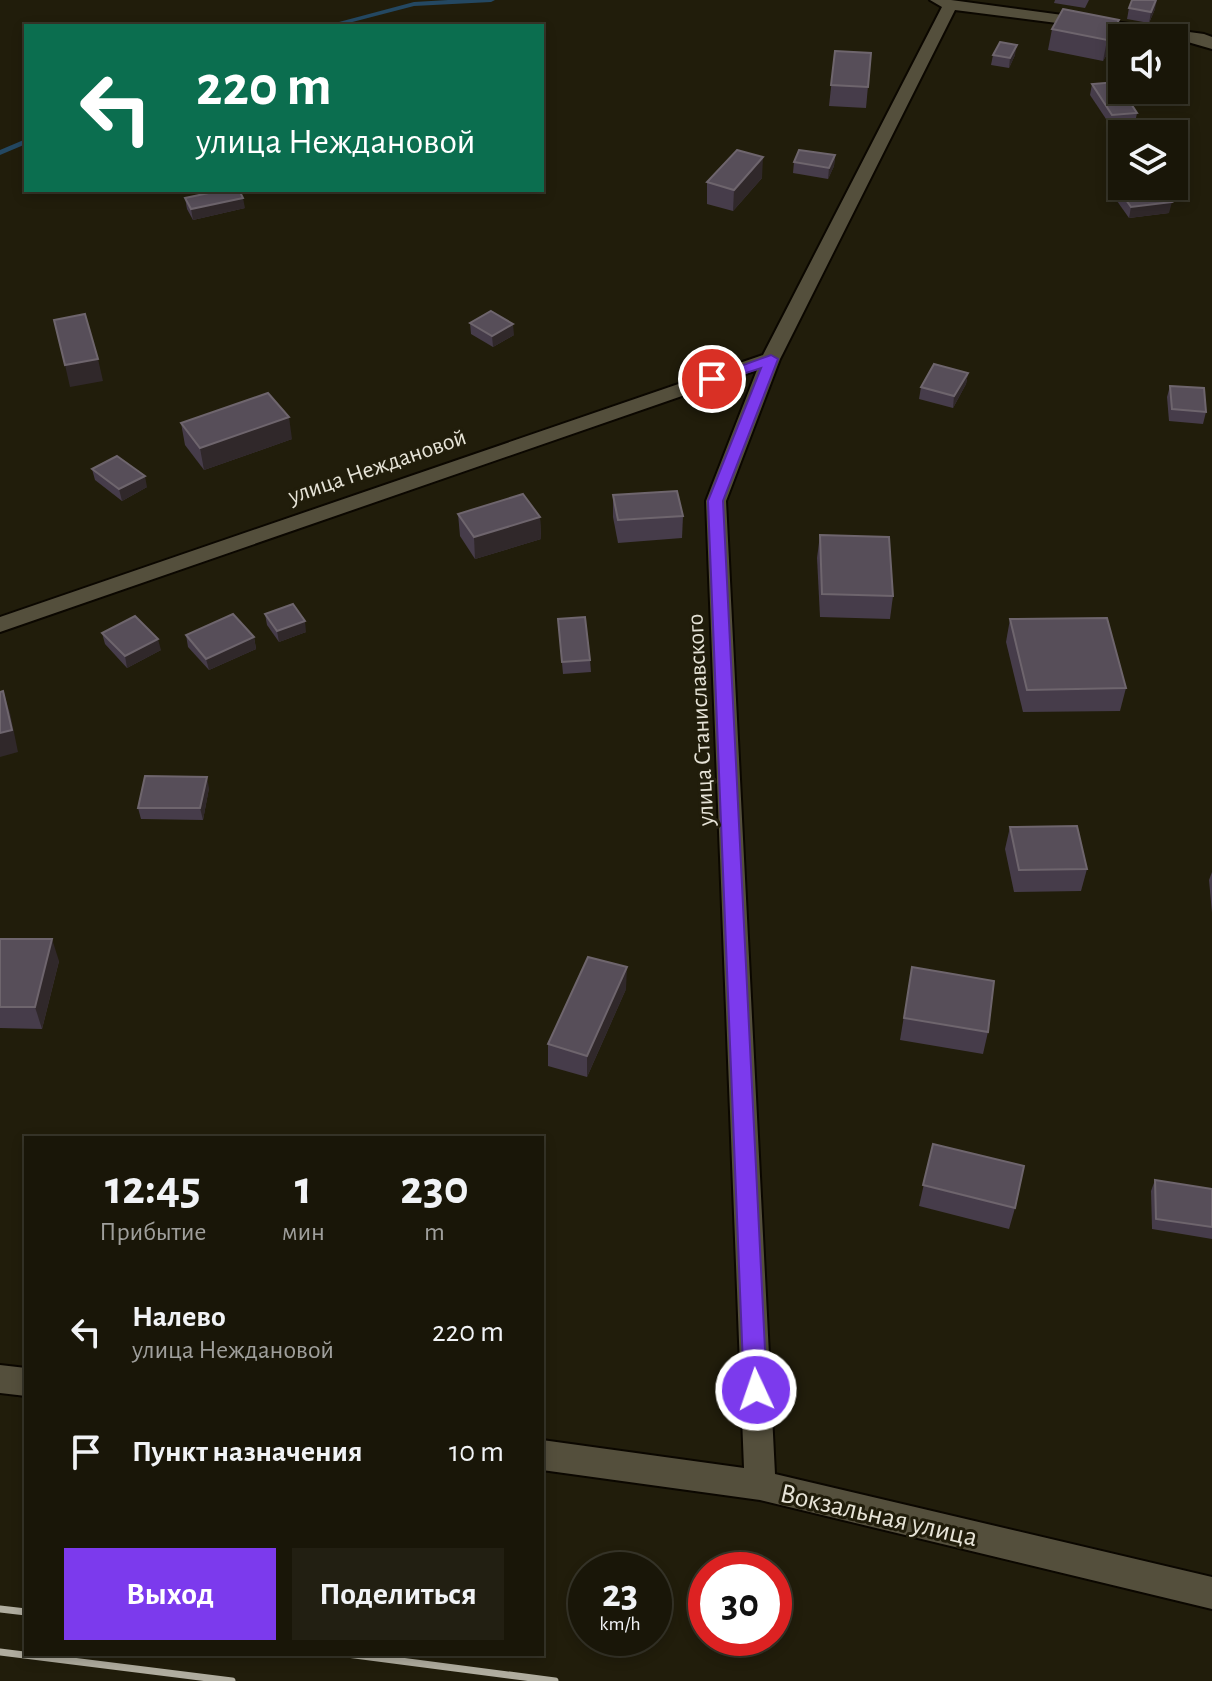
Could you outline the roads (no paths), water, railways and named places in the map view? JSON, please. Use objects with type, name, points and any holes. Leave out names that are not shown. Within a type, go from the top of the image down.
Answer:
[{"type":"street","points":[[949,2],[1204,39],[1212,44]]},
{"type":"street","name":"улица Станиславского","points":[[760,1485],[716,501],[771,359],[949,2]]},
{"type":"street","name":"улица Неждановой","points":[[0,625],[771,359]]},
{"type":"street","points":[[0,1379],[24,1382]]},
{"type":"street","name":"Вокзальная улица","points":[[544,1455],[760,1485],[1212,1593]]},
{"type":"waterway","points":[[336,24],[414,4],[491,0]]},
{"type":"waterway","points":[[0,153],[24,142]]},
{"type":"railway","points":[[0,1609],[24,1612]]},
{"type":"railway","points":[[0,1652],[24,1655]]},
{"type":"railway","points":[[32,1656],[232,1681]]},
{"type":"railway","points":[[362,1656],[555,1681]]}]
